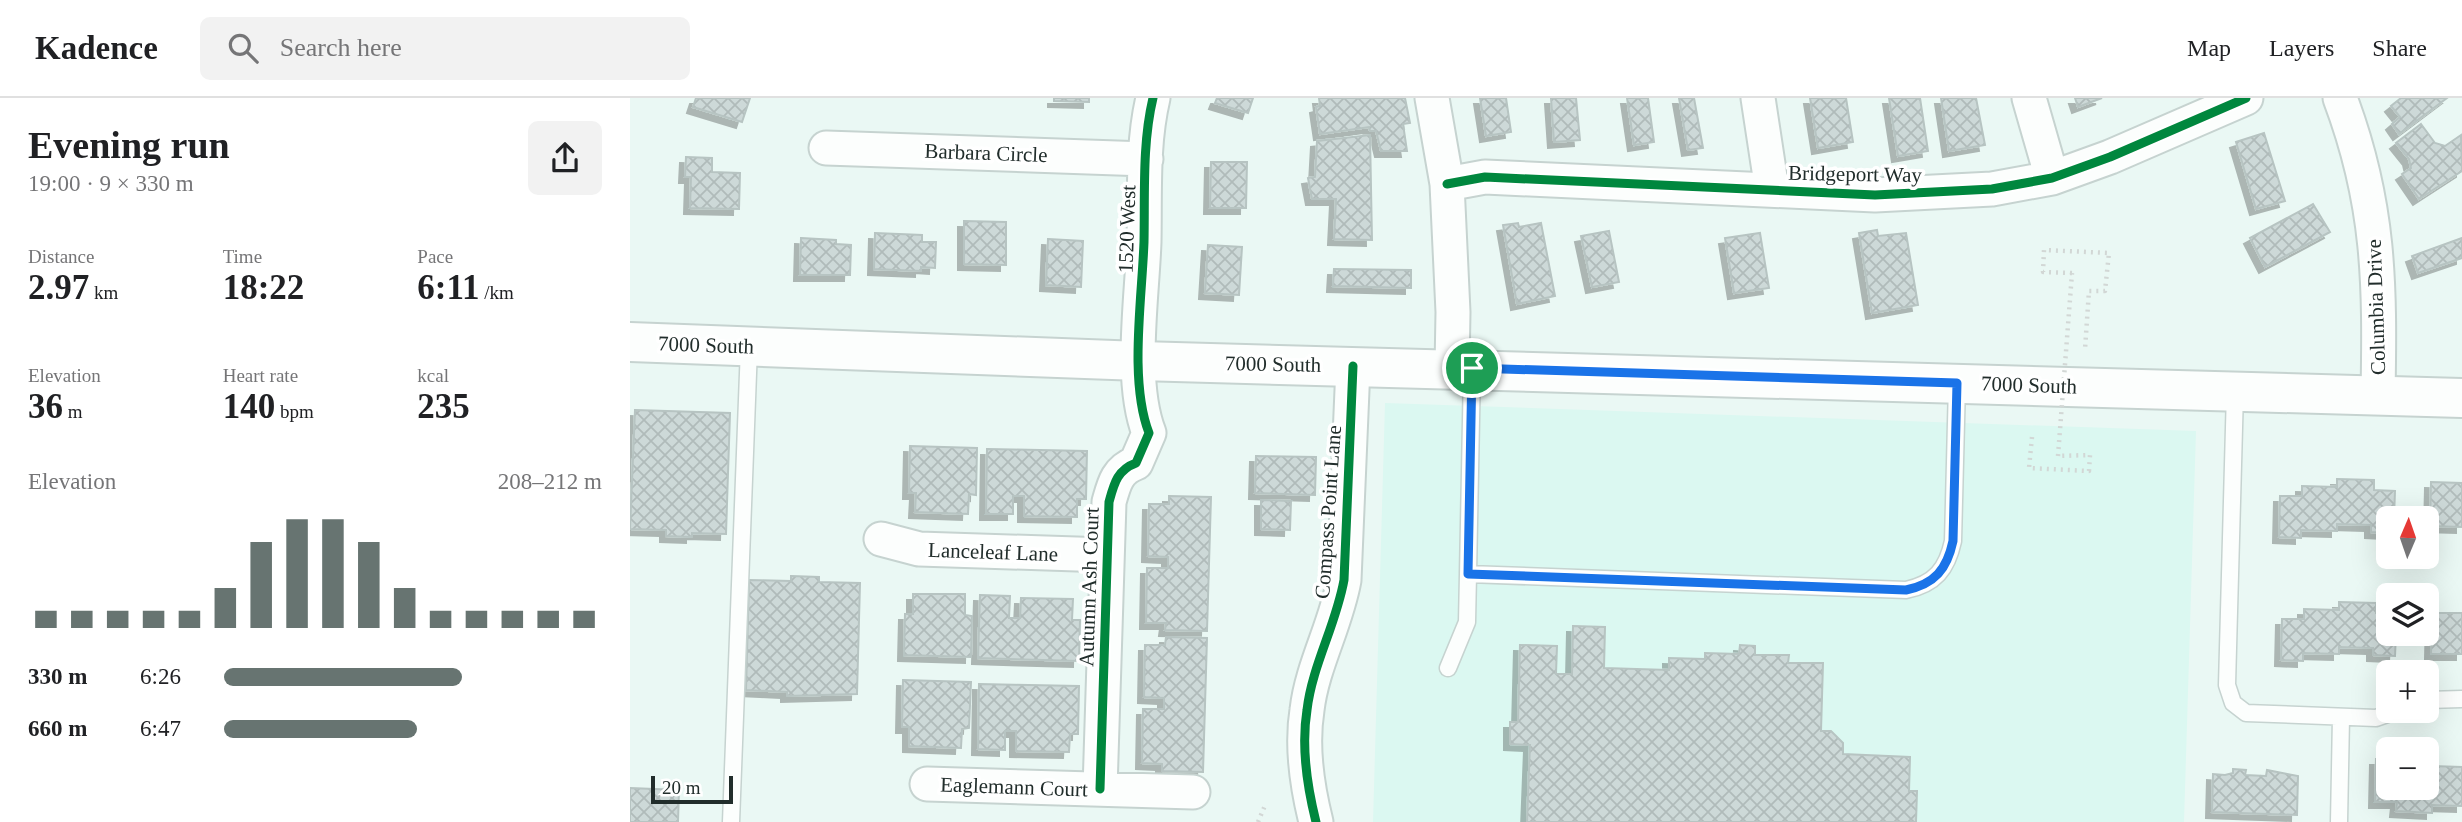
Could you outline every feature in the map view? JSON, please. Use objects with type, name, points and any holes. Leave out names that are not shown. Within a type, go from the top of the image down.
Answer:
[{"type":"main road","name":"7000 South","points":[[630,342],[1140,360],[2462,398]]},
{"type":"street","name":"1520 West","points":[[1140,360],[1146,159],[1153,98]]},
{"type":"street","points":[[1432,98],[1447,184],[1453,312],[1462,368]]},
{"type":"street","points":[[1758,98],[1772,190]]},
{"type":"street","points":[[2029,98],[2052,178]]},
{"type":"street","name":"Bridgeport Way","points":[[1447,184],[1485,177],[1772,190],[1933,194],[1992,189],[2052,178],[2110,158],[2246,98]]},
{"type":"street","name":"Columbia Drive","points":[[2340,98],[2356,142],[2371,202],[2380,275],[2378,396]]},
{"type":"street","name":"Barbara Circle","points":[[826,148],[1146,159]]},
{"type":"street","name":"Autumn Ash Court","points":[[1100,789],[1109,502],[1115,480],[1124,467],[1136,463],[1149,433],[1142,416],[1140,360]]},
{"type":"street","name":"Compass Point Lane","points":[[1316,822],[1308,791],[1307,709],[1339,608],[1344,580],[1353,366]]},
{"type":"street","name":"Lanceleaf Lane","points":[[881,539],[919,549],[1107,555]]},
{"type":"street","name":"Eaglemann Court","points":[[927,784],[1100,789]]},
{"type":"street","points":[[1100,789],[1193,792]]},
{"type":"lane","points":[[731,822],[749,347]]},
{"type":"lane","points":[[1448,668],[1466,622],[1469,504],[1462,368]]},
{"type":"lane","points":[[1468,574],[1906,590],[1923,586],[1940,574],[1949,559],[1953,541],[1957,383]]},
{"type":"lane","points":[[2235,391],[2229,694],[2233,703],[2246,713],[2376,718]]},
{"type":"lane","points":[[2439,700],[2462,699]]},
{"type":"lane","points":[[2339,822],[2342,717]]},
{"type":"path","points":[[2032,437],[2029,468],[2089,471],[2090,455],[2058,456],[2072,273],[2043,272],[2044,250],[2109,253],[2105,291],[2089,291],[2085,349]]},
{"type":"path","points":[[1258,822],[1266,803]]},
{"type":"shaded area","points":[[1385,403],[2196,431],[2184,822],[1373,822]]},
{"type":"building","points":[[696,98],[750,98],[742,122],[693,107]]},
{"type":"building","points":[[1054,98],[1089,98],[1089,102],[1054,101]]},
{"type":"building","points":[[1217,98],[1253,98],[1248,113],[1215,103]]},
{"type":"building","points":[[1319,98],[1405,98],[1410,123],[1403,124],[1407,151],[1381,151],[1376,131],[1370,131],[1369,127],[1320,134],[1316,107],[1320,106]]},
{"type":"building","points":[[1480,98],[1506,98],[1511,132],[1486,136]]},
{"type":"building","points":[[1551,98],[1576,98],[1580,140],[1554,142]]},
{"type":"building","points":[[1627,98],[1648,98],[1654,142],[1634,145]]},
{"type":"building","points":[[1679,98],[1694,98],[1703,148],[1688,150]]},
{"type":"building","points":[[1810,98],[1846,98],[1853,142],[1818,148]]},
{"type":"building","points":[[1889,98],[1920,98],[1928,151],[1898,156]]},
{"type":"building","points":[[1941,98],[1976,98],[1985,145],[1949,151]]},
{"type":"building","points":[[2075,98],[2102,98],[2078,107]]},
{"type":"building","points":[[2401,98],[2447,98],[2399,134],[2392,124],[2400,117],[2391,106]]},
{"type":"building","points":[[2421,124],[2435,143],[2445,146],[2461,135],[2462,171],[2419,199],[2402,174],[2411,168],[2409,159],[2396,143]]},
{"type":"building","points":[[2264,133],[2285,201],[2256,209],[2236,142]]},
{"type":"building","points":[[1370,135],[1372,240],[1334,239],[1336,199],[1312,199],[1308,178],[1315,177],[1317,141]]},
{"type":"building","points":[[686,157],[712,158],[712,172],[740,173],[739,209],[690,208],[691,177],[685,177]]},
{"type":"building","points":[[1211,162],[1247,162],[1246,208],[1210,208]]},
{"type":"building","points":[[2313,204],[2330,232],[2265,267],[2250,238]]},
{"type":"building","points":[[964,221],[1006,222],[1006,265],[964,264]]},
{"type":"building","points":[[1518,223],[1519,227],[1541,223],[1555,296],[1517,304],[1503,225]]},
{"type":"building","points":[[1877,230],[1878,236],[1906,233],[1918,305],[1872,313],[1859,233]]},
{"type":"building","points":[[1609,231],[1619,282],[1592,287],[1581,236]]},
{"type":"building","points":[[875,233],[922,235],[922,242],[936,242],[935,268],[921,267],[921,271],[874,269]]},
{"type":"building","points":[[1760,233],[1769,288],[1734,293],[1725,238]]},
{"type":"building","points":[[801,238],[836,240],[836,244],[851,245],[850,275],[800,275]]},
{"type":"building","points":[[2462,238],[2462,258],[2418,273],[2412,256]]},
{"type":"building","points":[[1048,239],[1083,241],[1081,287],[1046,285]]},
{"type":"building","points":[[1208,245],[1242,247],[1239,295],[1205,293]]},
{"type":"building","points":[[1334,269],[1411,270],[1411,288],[1333,286]]},
{"type":"building","points":[[635,410],[730,413],[726,534],[692,533],[692,537],[666,536],[666,530],[630,529]]},
{"type":"building","points":[[910,446],[977,448],[976,495],[969,494],[968,514],[915,512],[916,493],[909,493]]},
{"type":"building","points":[[987,449],[1087,451],[1086,499],[1077,499],[1077,517],[1024,516],[1024,496],[1013,496],[1013,514],[986,514]]},
{"type":"building","points":[[1256,456],[1316,457],[1315,495],[1255,493]]},
{"type":"building","points":[[2337,479],[2374,480],[2374,490],[2395,491],[2394,506],[2376,506],[2376,532],[2371,532],[2371,525],[2337,524],[2337,531],[2301,530],[2301,538],[2279,537],[2280,496],[2302,496],[2302,486],[2337,487]]},
{"type":"building","points":[[2431,482],[2462,483],[2462,527],[2440,526],[2440,506],[2430,506]]},
{"type":"building","points":[[1169,496],[1211,497],[1207,631],[1165,630],[1166,623],[1146,623],[1147,568],[1168,568],[1168,557],[1148,556],[1149,504],[1169,504]]},
{"type":"building","points":[[1261,500],[1291,501],[1290,530],[1261,529]]},
{"type":"building","points":[[791,576],[819,577],[819,582],[860,583],[857,694],[787,696],[787,692],[746,690],[749,580],[791,581]]},
{"type":"building","points":[[913,594],[965,594],[965,615],[972,616],[971,657],[904,655],[905,614],[913,614]]},
{"type":"building","points":[[980,595],[1010,596],[1009,618],[1020,618],[1021,598],[1073,599],[1072,620],[1080,620],[1079,661],[978,658]]},
{"type":"building","points":[[2339,602],[2376,603],[2376,646],[2395,646],[2395,656],[2373,655],[2373,648],[2339,647],[2339,654],[2303,653],[2303,661],[2281,660],[2282,619],[2304,619],[2304,609],[2339,610]]},
{"type":"building","points":[[2439,613],[2462,613],[2462,654],[2431,654],[2431,646],[2439,646]]},
{"type":"building","points":[[1573,626],[1605,627],[1604,668],[1669,670],[1669,658],[1705,659],[1705,653],[1739,654],[1740,645],[1755,646],[1755,655],[1789,655],[1788,663],[1823,663],[1821,731],[1831,731],[1843,743],[1843,754],[1910,757],[1909,791],[1917,791],[1916,822],[1527,822],[1530,745],[1510,744],[1510,722],[1518,722],[1520,645],[1557,646],[1556,674],[1572,674]]},
{"type":"building","points":[[1166,637],[1207,638],[1203,772],[1162,771],[1162,764],[1142,763],[1143,709],[1164,709],[1164,698],[1144,697],[1145,645],[1165,645]]},
{"type":"building","points":[[903,680],[971,682],[969,728],[962,729],[961,748],[909,746],[909,727],[902,727]]},
{"type":"building","points":[[979,684],[1079,686],[1078,734],[1070,734],[1069,752],[1016,751],[1016,731],[1005,731],[1005,750],[978,749]]},
{"type":"building","points":[[2376,759],[2376,800],[2439,800],[2439,766],[2462,767],[2462,806],[2432,805],[2432,813],[2396,811],[2397,802],[2375,802]]},
{"type":"building","points":[[2233,769],[2246,770],[2245,775],[2266,776],[2267,770],[2298,776],[2297,815],[2212,812],[2213,774],[2233,773]]},
{"type":"building","points":[[630,788],[679,790],[678,822],[630,822]]},
{"type":"cycle path","points":[[1100,789],[1109,502],[1117,478],[1136,463],[1149,433],[1140,389],[1138,339],[1146,151],[1153,98]]},
{"type":"cycle path","points":[[1447,184],[1485,177],[1875,195],[1992,189],[2052,178],[2110,157],[2246,98]]},
{"type":"cycle path","points":[[1316,822],[1306,766],[1305,724],[1314,677],[1336,613],[1344,580],[1353,366]]},
{"type":"route","points":[[1472,368],[1957,383],[1953,541],[1949,559],[1940,574],[1923,586],[1906,590],[1468,574],[1472,368]]}]
